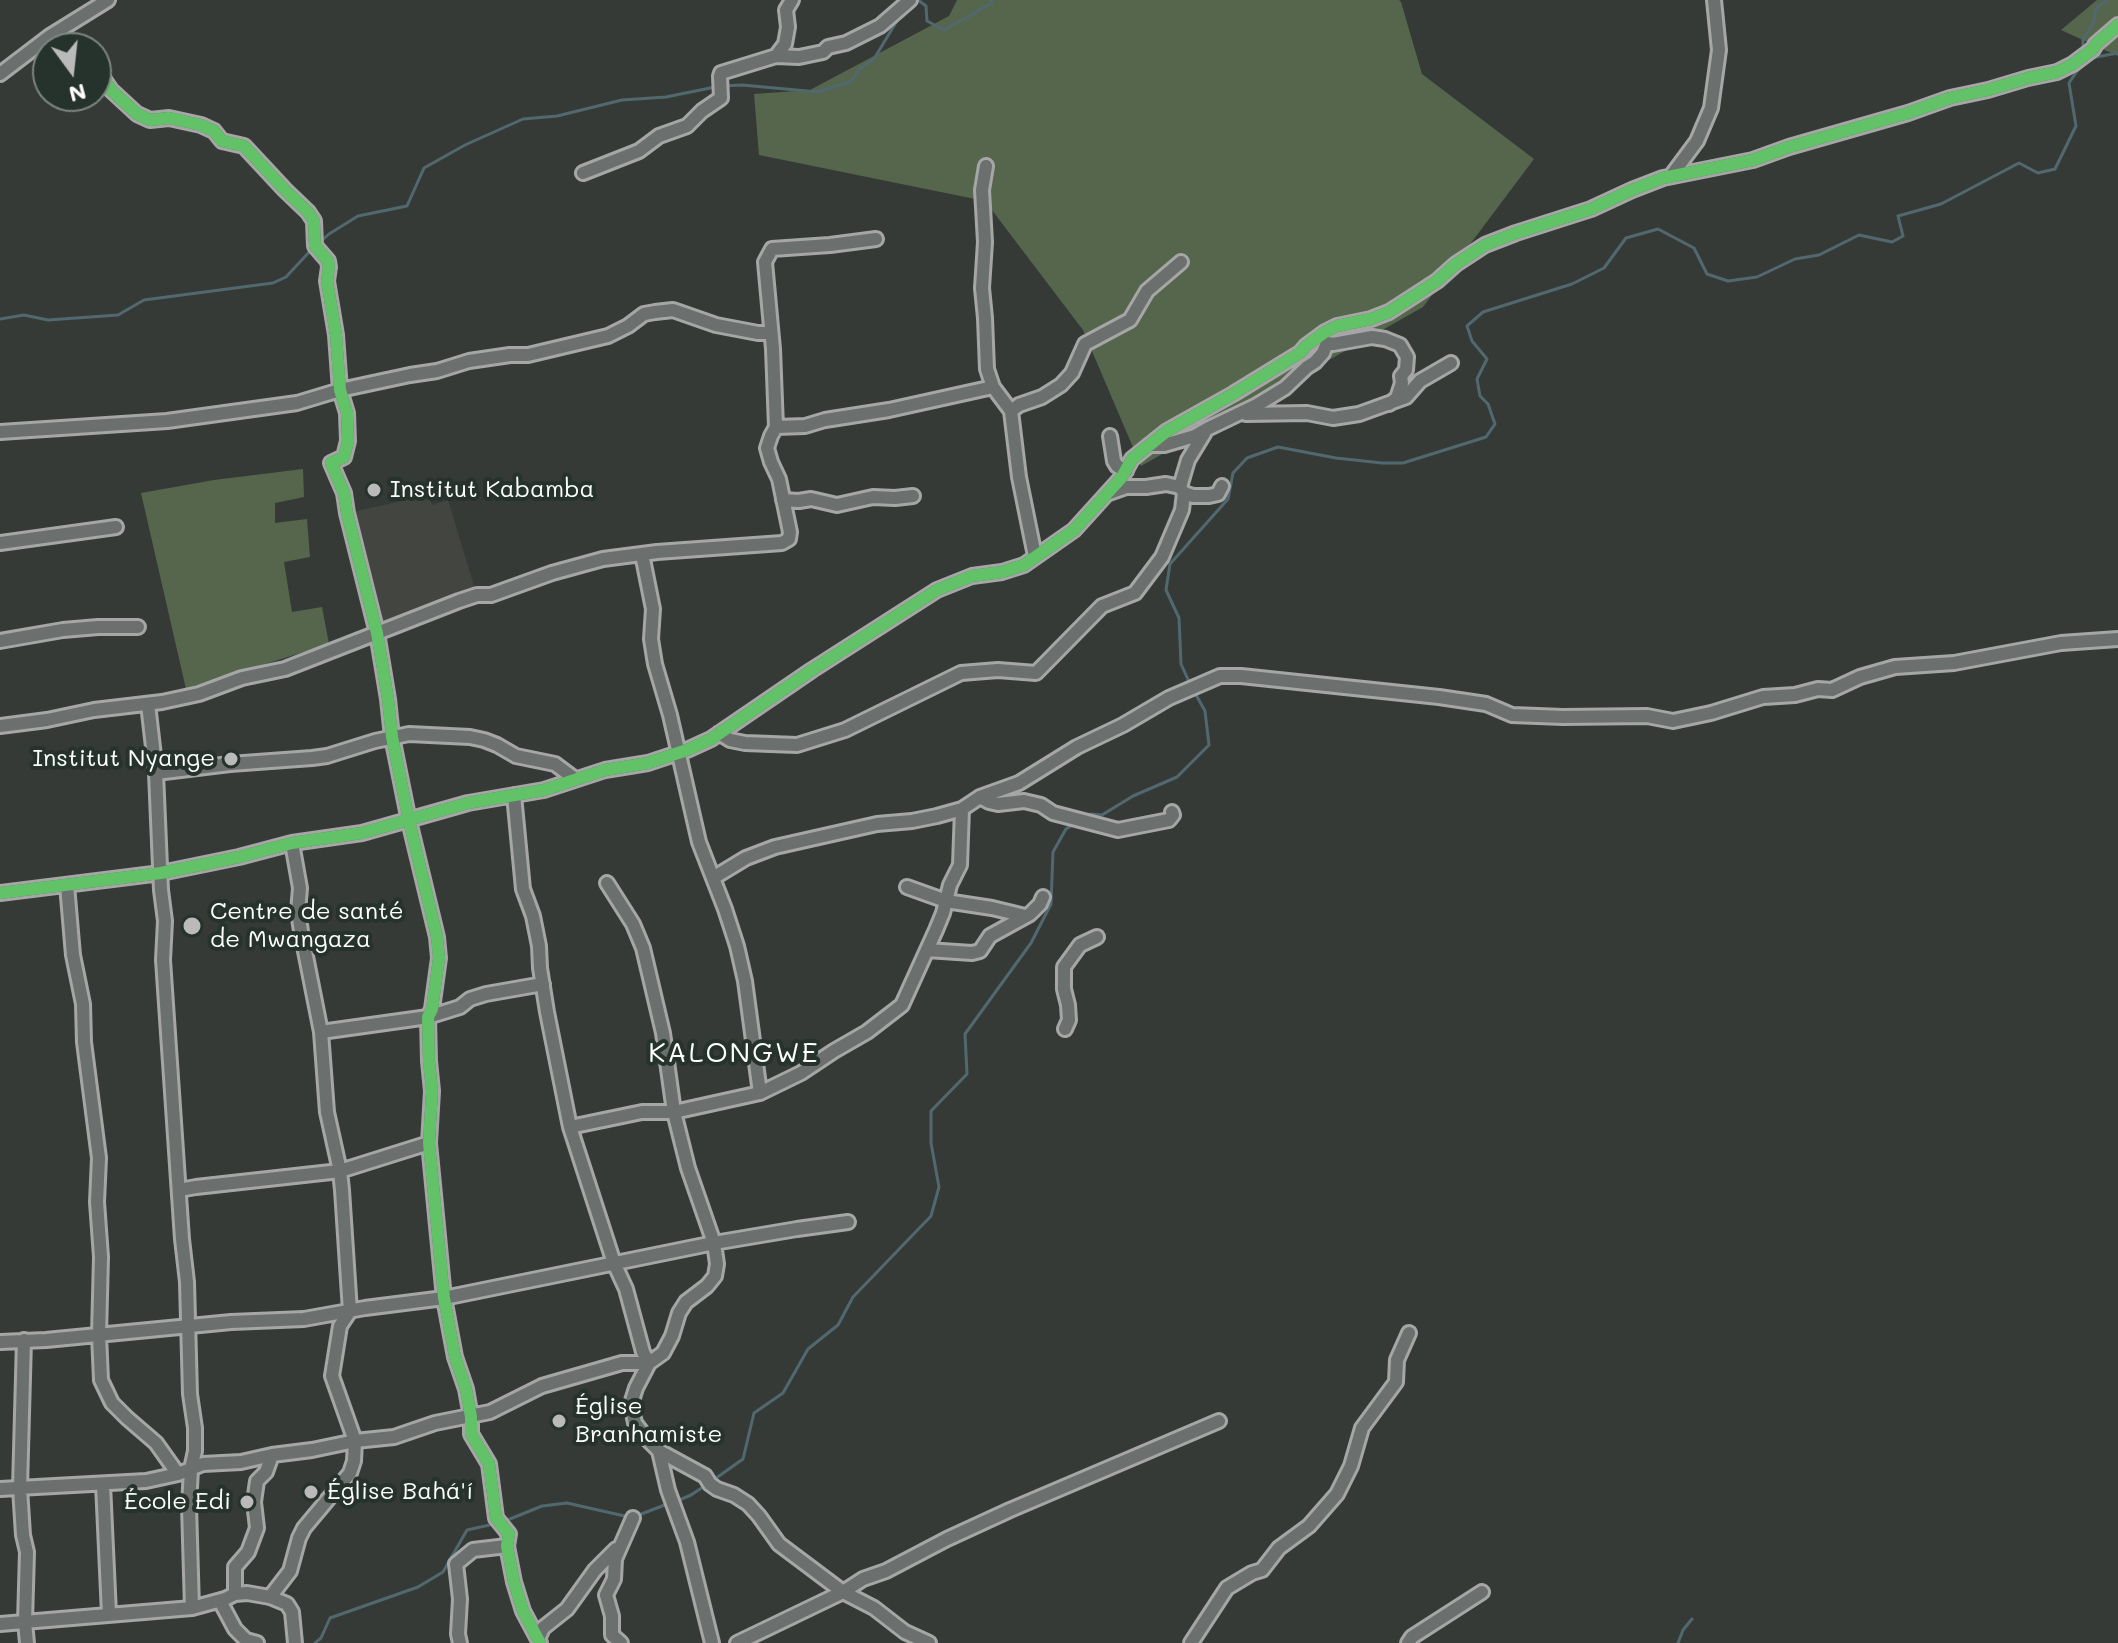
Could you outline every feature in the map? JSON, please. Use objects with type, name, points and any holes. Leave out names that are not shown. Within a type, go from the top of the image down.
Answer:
[{"type":"street","points":[[56,32],[108,0]]},
{"type":"street","points":[[776,56],[785,44],[788,27],[786,10],[792,0]]},
{"type":"street","points":[[583,173],[639,151],[659,136],[687,126],[721,98],[721,73],[776,56],[799,57],[823,52],[828,47],[846,43],[880,26],[910,0]]},
{"type":"street","points":[[1671,176],[1697,141],[1711,108],[1719,50],[1714,0]]},
{"type":"street","points":[[0,893],[161,873],[292,843],[362,833],[468,803],[544,790],[605,770],[648,763],[679,753],[711,739],[937,590],[972,576],[1016,570],[1074,530],[1109,493],[1132,459],[1167,431],[1300,353],[1389,312],[1485,245],[1591,209],[1645,184],[1671,176],[1731,166],[1950,98],[2057,72],[2093,49],[2118,25]]},
{"type":"street","points":[[0,74],[32,50]]},
{"type":"street","points":[[112,91],[137,114],[150,120],[169,118],[201,125],[214,131],[222,141],[244,146],[308,212],[314,221],[315,246],[328,261],[327,281],[336,335],[340,390],[347,413],[348,441],[344,457],[331,463],[344,493],[377,633],[392,737],[437,937],[439,958],[432,1009],[428,1017],[432,1091],[429,1143],[444,1298],[455,1357],[466,1389],[471,1434],[489,1467],[496,1518],[509,1534],[507,1546],[523,1611],[539,1641]]},
{"type":"street","points":[[986,166],[982,190],[985,242],[982,288],[987,369],[993,387],[1011,411],[1019,477],[1035,556]]},
{"type":"street","points":[[0,726],[199,694],[242,678],[285,669],[477,595],[491,595],[603,559],[782,543],[789,539],[790,532],[779,479],[767,448],[776,427],[765,262],[772,249],[876,239]]},
{"type":"street","points":[[1011,411],[1061,385],[1072,373],[1085,344],[1130,320],[1147,291],[1181,262]]},
{"type":"street","points":[[0,432],[193,418],[297,403],[340,390],[445,369],[469,361],[528,355],[608,336],[644,314],[655,312],[673,310],[716,325],[770,333]]},
{"type":"street","points":[[1300,353],[1316,337],[1337,326],[1371,319]]},
{"type":"street","points":[[1327,343],[1372,337],[1400,345],[1407,357],[1406,370],[1401,376],[1397,398],[1389,404]]},
{"type":"street","points":[[1149,445],[1164,445],[1195,436],[1257,405],[1285,388],[1315,362],[1327,343]]},
{"type":"street","points":[[1239,414],[1307,413],[1333,418],[1359,414],[1406,397],[1420,381],[1451,363]]},
{"type":"street","points":[[776,427],[805,426],[993,387]]},
{"type":"street","points":[[719,733],[730,740],[745,743],[797,745],[845,730],[961,673],[998,670],[1036,673],[1102,606],[1135,593],[1162,557],[1182,510],[1188,460],[1207,429]]},
{"type":"street","points":[[1110,436],[1114,461],[1126,471]]},
{"type":"street","points":[[1109,493],[1126,487],[1166,484],[1193,496],[1209,496],[1218,494],[1222,486]]},
{"type":"street","points":[[783,500],[811,499],[837,505],[873,497],[913,496]]},
{"type":"street","points":[[0,543],[116,527]]},
{"type":"street","points":[[642,554],[653,609],[652,646],[699,842],[737,946],[745,981],[760,1093]]},
{"type":"street","points":[[0,641],[63,630],[138,627]]},
{"type":"street","points":[[713,878],[746,858],[775,847],[962,809],[980,797],[1019,783],[1077,747],[1180,693],[1228,675],[1486,704],[1512,715],[1655,716],[1673,721],[1763,697],[1795,695],[1818,689],[1832,690],[1860,677],[1895,667],[1954,663],[2061,643],[2118,639]]},
{"type":"street","points":[[148,704],[156,773],[166,938],[163,960],[187,1282],[190,1394],[195,1428],[195,1451],[184,1472]]},
{"type":"street","points":[[156,773],[312,758],[392,737],[419,734],[484,740],[516,756],[555,764],[575,779]]},
{"type":"street","points":[[514,795],[523,889],[536,931],[554,1052],[570,1127],[649,1363]]},
{"type":"street","points":[[980,797],[998,804],[1024,801],[1041,805],[1053,813],[1118,830],[1169,820],[1172,812]]},
{"type":"street","points":[[570,1127],[642,1112],[674,1112],[760,1093],[801,1073],[867,1032],[902,1005],[936,930],[950,885],[960,865],[962,809]]},
{"type":"street","points":[[270,1597],[290,1571],[304,1528],[350,1473],[355,1441],[332,1376],[340,1326],[350,1311],[340,1171],[327,1112],[321,1032],[298,912],[300,888],[292,843]]},
{"type":"street","points":[[607,883],[633,924],[643,948],[663,1033],[674,1112],[688,1168],[714,1243],[717,1264],[715,1276],[707,1286],[686,1302],[663,1353],[649,1363],[636,1388],[631,1404],[635,1423],[659,1451],[705,1476],[717,1489],[748,1504],[779,1544],[843,1592],[874,1608],[905,1632],[929,1643]]},
{"type":"street","points":[[67,885],[99,1158],[101,1380],[112,1403],[184,1472],[189,1506],[192,1608]]},
{"type":"street","points":[[907,887],[946,901],[1025,916]]},
{"type":"street","points":[[927,950],[980,951],[990,936],[1003,927],[1013,925],[1040,904],[1043,897]]},
{"type":"street","points":[[1065,1029],[1069,1020],[1064,967],[1080,945],[1097,937]]},
{"type":"street","points":[[321,1032],[428,1017],[460,1007],[470,999],[486,994],[543,984]]},
{"type":"street","points":[[179,1190],[340,1171],[429,1143]]},
{"type":"street","points":[[0,1342],[304,1319],[444,1298],[714,1243],[848,1222]]},
{"type":"street","points":[[1191,1643],[1227,1588],[1262,1570],[1279,1548],[1309,1526],[1337,1494],[1351,1466],[1362,1428],[1396,1382],[1397,1360],[1409,1333]]},
{"type":"street","points":[[24,1340],[20,1488],[27,1552],[27,1643]]},
{"type":"street","points":[[0,1489],[146,1481],[203,1464],[241,1462],[394,1437],[435,1423],[490,1412],[542,1386],[622,1363],[649,1363]]},
{"type":"street","points":[[737,1643],[947,1539],[1219,1421]]},
{"type":"street","points":[[659,1451],[668,1490],[687,1542],[712,1643]]},
{"type":"street","points":[[235,1594],[235,1567],[248,1552],[257,1528],[254,1502],[257,1481],[266,1472],[272,1455]]},
{"type":"street","points":[[103,1484],[109,1614]]},
{"type":"street","points":[[621,1643],[612,1635],[612,1616],[606,1595],[614,1579],[615,1559],[633,1518]]},
{"type":"street","points":[[539,1641],[543,1628],[567,1609],[595,1570],[623,1543]]},
{"type":"street","points":[[460,1643],[456,1564],[473,1550],[507,1546]]},
{"type":"street","points":[[1408,1643],[1412,1637],[1482,1592]]},
{"type":"street","points":[[0,1624],[192,1608],[247,1593],[287,1604],[292,1612],[295,1643]]},
{"type":"street","points":[[220,1601],[235,1629],[246,1640],[257,1643]]},
{"type":"shaded area","points":[[429,495],[432,505],[448,500],[475,589],[382,624],[352,512]]},
{"type":"green space","points":[[957,0],[1399,0],[1422,74],[1534,159],[1423,307],[1141,466],[1083,330],[985,201],[759,155],[754,94],[810,90],[949,16]]},
{"type":"green space","points":[[2097,0],[2118,0],[2118,56],[2061,30]]},
{"type":"green space","points":[[303,469],[304,497],[275,503],[275,523],[307,519],[310,557],[284,562],[292,612],[322,607],[329,644],[186,689],[141,493]]},
{"type":"waterway","points":[[723,86],[818,92],[852,81],[859,69],[874,59],[898,19],[918,0],[926,6],[927,21],[944,30],[992,3],[991,0]]},
{"type":"waterway","points":[[2086,51],[2083,39],[2093,24],[2096,9],[2107,0]]},
{"type":"waterway","points":[[2091,58],[2118,53]]},
{"type":"waterway","points":[[1191,686],[1181,664],[1179,618],[1166,590],[1170,564],[1228,499],[1233,473],[1247,458],[1278,447],[1336,458],[1403,463],[1486,437],[1495,424],[1488,404],[1480,396],[1477,379],[1487,359],[1472,341],[1467,326],[1483,312],[1572,284],[1604,268],[1626,238],[1658,229],[1694,248],[1707,274],[1728,281],[1757,277],[1795,259],[1819,255],[1859,235],[1892,242],[1903,236],[1898,216],[1941,204],[2019,163],[2038,173],[2055,169],[2076,126],[2069,83],[2087,60]]},
{"type":"waterway","points":[[320,242],[358,216],[407,206],[424,168],[465,145],[523,119],[557,116],[622,100],[666,97],[715,87]]},
{"type":"waterway","points":[[0,319],[24,315],[48,320],[118,315],[144,300],[273,283],[286,277],[311,250]]},
{"type":"waterway","points":[[1087,816],[1102,815],[1133,796],[1177,777],[1209,745],[1205,711],[1195,693]]},
{"type":"waterway","points":[[712,1481],[743,1459],[754,1413],[783,1393],[808,1349],[838,1325],[853,1297],[931,1216],[939,1187],[931,1143],[931,1111],[967,1074],[965,1034],[1031,943],[1051,904],[1053,852],[1066,829],[1074,824]]},
{"type":"waterway","points":[[677,1501],[706,1485]]},
{"type":"waterway","points":[[505,1521],[542,1506],[567,1503],[629,1517]]},
{"type":"waterway","points":[[636,1516],[670,1503]]},
{"type":"waterway","points":[[315,1643],[321,1638],[330,1618],[418,1587],[443,1572],[467,1530],[494,1524]]},
{"type":"waterway","points":[[1678,1643],[1692,1619]]},
{"type":"cycle path","points":[[0,893],[161,873],[292,843],[362,833],[468,803],[544,790],[605,770],[648,763],[687,750],[711,739],[937,590],[972,576],[1024,565],[1074,530],[1122,477],[1132,459],[1167,431],[1300,353],[1325,332],[1389,312],[1485,245],[1591,209],[1663,178],[1753,160],[1950,98],[2057,72],[2093,49],[2118,25]]},
{"type":"cycle path","points":[[112,91],[137,114],[150,120],[169,118],[201,125],[214,131],[222,141],[244,146],[308,212],[314,221],[315,246],[328,261],[327,281],[336,335],[340,390],[347,413],[348,441],[344,457],[331,463],[344,493],[377,633],[392,737],[437,937],[439,958],[432,1009],[428,1017],[432,1091],[429,1143],[444,1298],[455,1357],[466,1389],[471,1434],[489,1464],[496,1518],[509,1534],[507,1546],[514,1582],[523,1611],[540,1643]]},
{"type":"place","name":"Institut Kabamba","points":[[374,490]]},
{"type":"place","name":"Institut Nyange","points":[[231,759]]},
{"type":"place","name":"Centre de santé de Mwangaza","points":[[192,926]]},
{"type":"place","name":"Église Branhamiste","points":[[559,1421]]},
{"type":"place","name":"Église Bahá'í","points":[[311,1492]]},
{"type":"place","name":"École Edi","points":[[247,1502]]},
{"type":"district","name":"KALONGWE","points":[[734,1053]]}]
